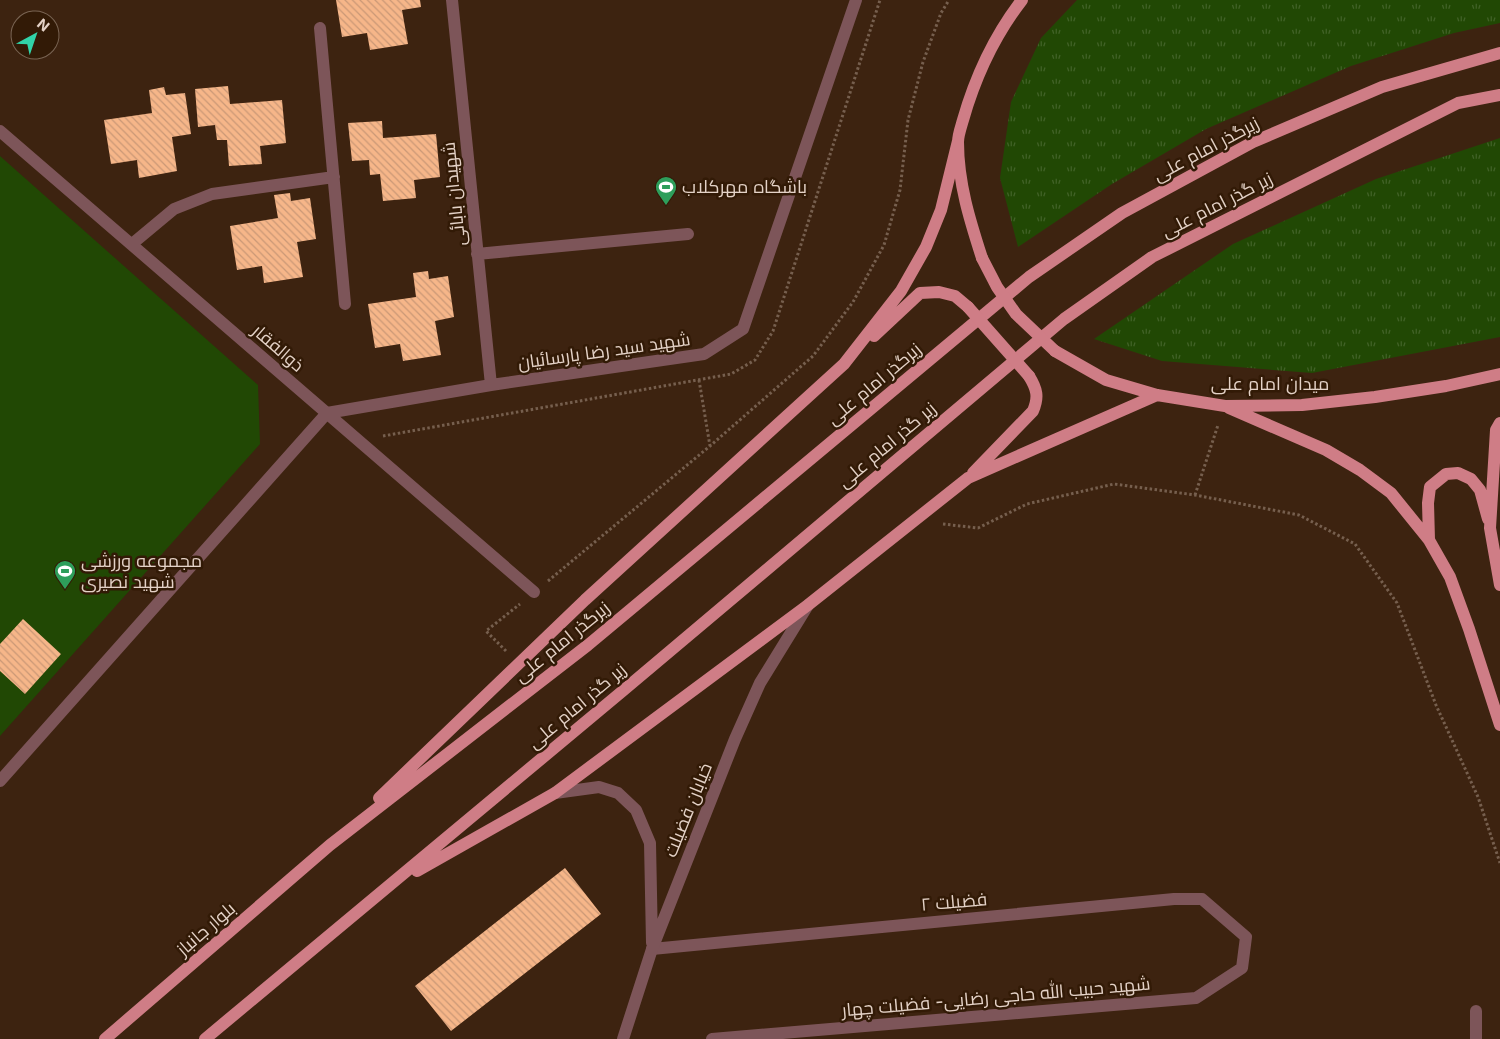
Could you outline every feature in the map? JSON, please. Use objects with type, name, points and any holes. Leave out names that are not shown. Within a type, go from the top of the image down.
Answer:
[{"type":"main road","name":"میدان امام علی","points":[[1022,0],[1011,14],[986,61],[967,106],[958,141],[964,201],[982,258],[997,287],[1016,314],[1055,351],[1106,380],[1156,395],[1225,406],[1302,405],[1366,398],[1446,386],[1500,374]]},
{"type":"main road","name":"زیرگذر امام علی","points":[[330,845],[588,645],[1029,277],[1122,213],[1253,142],[1382,87],[1500,53]]},
{"type":"main road","name":"زیر گذر امام علی","points":[[388,886],[1064,319],[1152,257],[1458,103],[1500,96]]},
{"type":"main road","points":[[844,364],[901,291],[926,246],[941,210],[958,141]]},
{"type":"main road","points":[[205,1039],[388,886],[555,793],[808,606],[968,478],[1033,411],[1037,401],[1037,388],[1029,376],[968,307],[955,296],[939,292],[920,293],[585,600],[330,845]]},
{"type":"main road","points":[[968,478],[1156,395]]},
{"type":"main road","points":[[1225,406],[1326,450],[1360,470],[1391,493],[1429,540],[1450,577],[1500,725]]},
{"type":"main road","points":[[1490,528],[1496,430],[1500,423]]},
{"type":"main road","points":[[1429,540],[1428,504],[1430,487],[1446,474],[1458,473],[1471,479],[1480,490],[1490,528],[1500,585]]},
{"type":"main road","name":"بلوار جانباز","points":[[105,1039],[330,845]]},
{"type":"street","name":"شهیدان بابائی","points":[[452,0],[491,385]]},
{"type":"street","name":"شهید سید رضا پارسائیان","points":[[327,413],[491,385],[704,354],[743,329],[856,0]]},
{"type":"street","points":[[320,28],[346,304]]},
{"type":"street","name":"ذوالفقار","points":[[0,131],[534,592]]},
{"type":"street","points":[[132,244],[174,209],[212,194],[334,177]]},
{"type":"street","points":[[477,254],[688,234]]},
{"type":"street","points":[[0,781],[327,413]]},
{"type":"street","name":"خیابان فضیلت","points":[[623,1039],[652,949],[735,739],[760,683],[808,606]]},
{"type":"street","points":[[555,793],[599,787],[618,793],[636,810],[650,843],[652,949]]},
{"type":"street","name":"فضیلت ۲","points":[[652,949],[1174,899],[1202,899],[1246,936]]},
{"type":"street","name":"شهید حبیب الله حاجی رضایی- فضیلت چهار","points":[[712,1039],[1196,998],[1242,968],[1246,936]]},
{"type":"street","points":[[1476,1011],[1476,1039]]},
{"type":"path","points":[[358,440],[731,374],[755,360],[773,331],[880,0]]},
{"type":"path","points":[[518,664],[486,631],[710,446],[813,356],[853,302],[884,245],[900,190],[908,120],[923,62],[941,13],[949,0]]},
{"type":"path","points":[[699,380],[710,446]]},
{"type":"path","points":[[1194,495],[1225,406]]},
{"type":"path","points":[[916,520],[978,528],[1027,504],[1114,484],[1194,495],[1298,515],[1355,544],[1397,603],[1436,705],[1478,797],[1500,863]]},
{"type":"green space","points":[[1077,0],[1500,0],[1500,23],[1454,33],[1351,66],[1206,129],[1112,184],[1018,247],[1000,178],[1011,102],[1041,38]]},
{"type":"green space","points":[[1500,138],[1500,337],[1312,373],[1162,361],[1094,339],[1233,244],[1376,179]]},
{"type":"green space","name":"مجموعه ورزشی شهید نصیری","points":[[0,156],[258,385],[260,444],[0,736]]},
{"type":"building","points":[[336,0],[420,0],[421,7],[402,10],[408,44],[370,50],[367,33],[342,37]]},
{"type":"building","points":[[228,86],[230,104],[282,100],[286,143],[260,146],[262,164],[229,166],[227,140],[217,140],[215,125],[198,127],[195,89]]},
{"type":"building","points":[[164,87],[166,95],[185,93],[191,134],[172,137],[177,171],[139,178],[137,160],[111,164],[104,120],[152,113],[149,90]]},
{"type":"building","points":[[382,121],[383,138],[436,134],[440,177],[414,180],[416,198],[383,201],[380,174],[370,175],[369,160],[352,161],[348,123]]},
{"type":"building","points":[[290,193],[291,201],[310,198],[316,239],[297,242],[303,277],[264,283],[262,266],[237,270],[230,226],[278,218],[274,195]]},
{"type":"building","points":[[428,271],[429,279],[448,276],[454,317],[435,321],[441,355],[403,361],[400,344],[375,348],[368,304],[416,297],[413,273]]},
{"type":"building","points":[[23,619],[61,654],[25,694],[0,671],[0,644]]},
{"type":"building","points":[[565,868],[601,914],[451,1031],[415,986]]},
{"type":"place","name":"باشگاه مهرکلاب","points":[[666,206]]},
{"type":"place","name":"مجموعه ورزشی شهید نصیری","points":[[65,590]]}]
